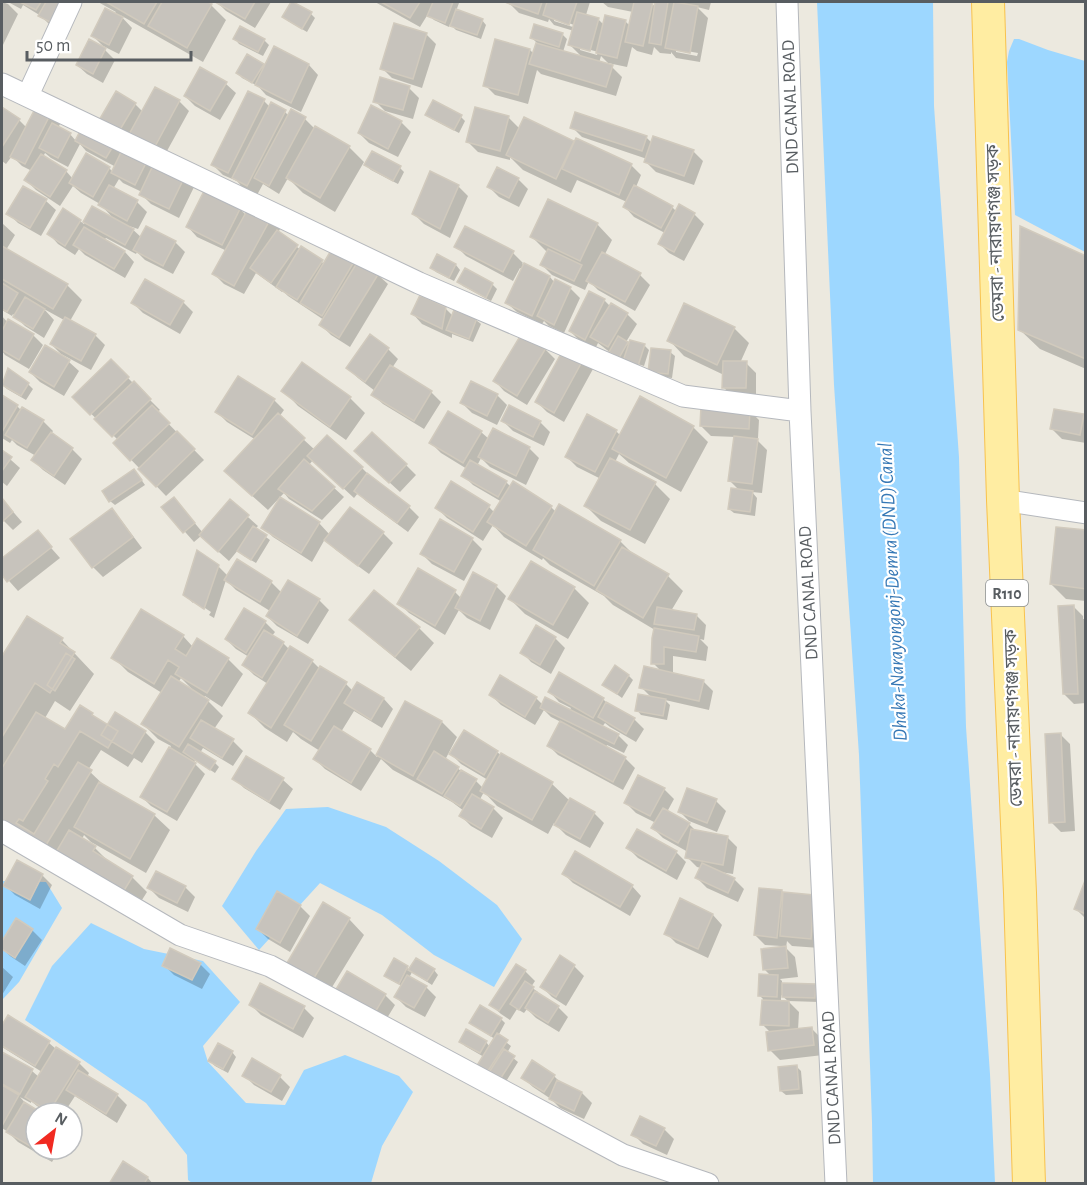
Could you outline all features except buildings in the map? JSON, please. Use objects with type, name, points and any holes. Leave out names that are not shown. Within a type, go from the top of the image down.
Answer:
[{"type":"main road","name":"ডেমরা - নারায়ণগঞ্জ সড়ক","points":[[988,2],[1029,1184]]},
{"type":"street","points":[[28,95],[71,2]]},
{"type":"street","name":"DND CANAL ROAD","points":[[787,2],[800,411],[836,1184]]},
{"type":"street","points":[[2,84],[419,282],[683,396],[800,411]]},
{"type":"street","points":[[1004,500],[1086,513]]},
{"type":"street","points":[[2,831],[180,935],[270,966],[623,1155],[708,1184]]},
{"type":"water","name":"Dhaka-Narayongonj-Demra (DND) Canal","points":[[817,2],[933,2],[934,106],[959,457],[966,727],[990,1074],[995,1183],[873,1183],[859,755],[834,385]]},
{"type":"water","points":[[1014,39],[1085,61],[1085,252],[1015,215],[1007,62]]},
{"type":"water","points":[[328,807],[386,827],[439,861],[497,905],[522,939],[494,987],[434,955],[382,915],[320,883],[259,950],[222,906],[256,851],[286,809]]},
{"type":"water","points":[[2,881],[46,882],[62,908],[19,982],[2,1000]]},
{"type":"water","points":[[91,923],[144,949],[203,961],[240,1002],[203,1046],[208,1062],[246,1103],[285,1105],[304,1070],[345,1055],[399,1076],[413,1092],[382,1146],[371,1183],[192,1183],[188,1180],[187,1155],[146,1103],[25,1020],[52,966]]}]
